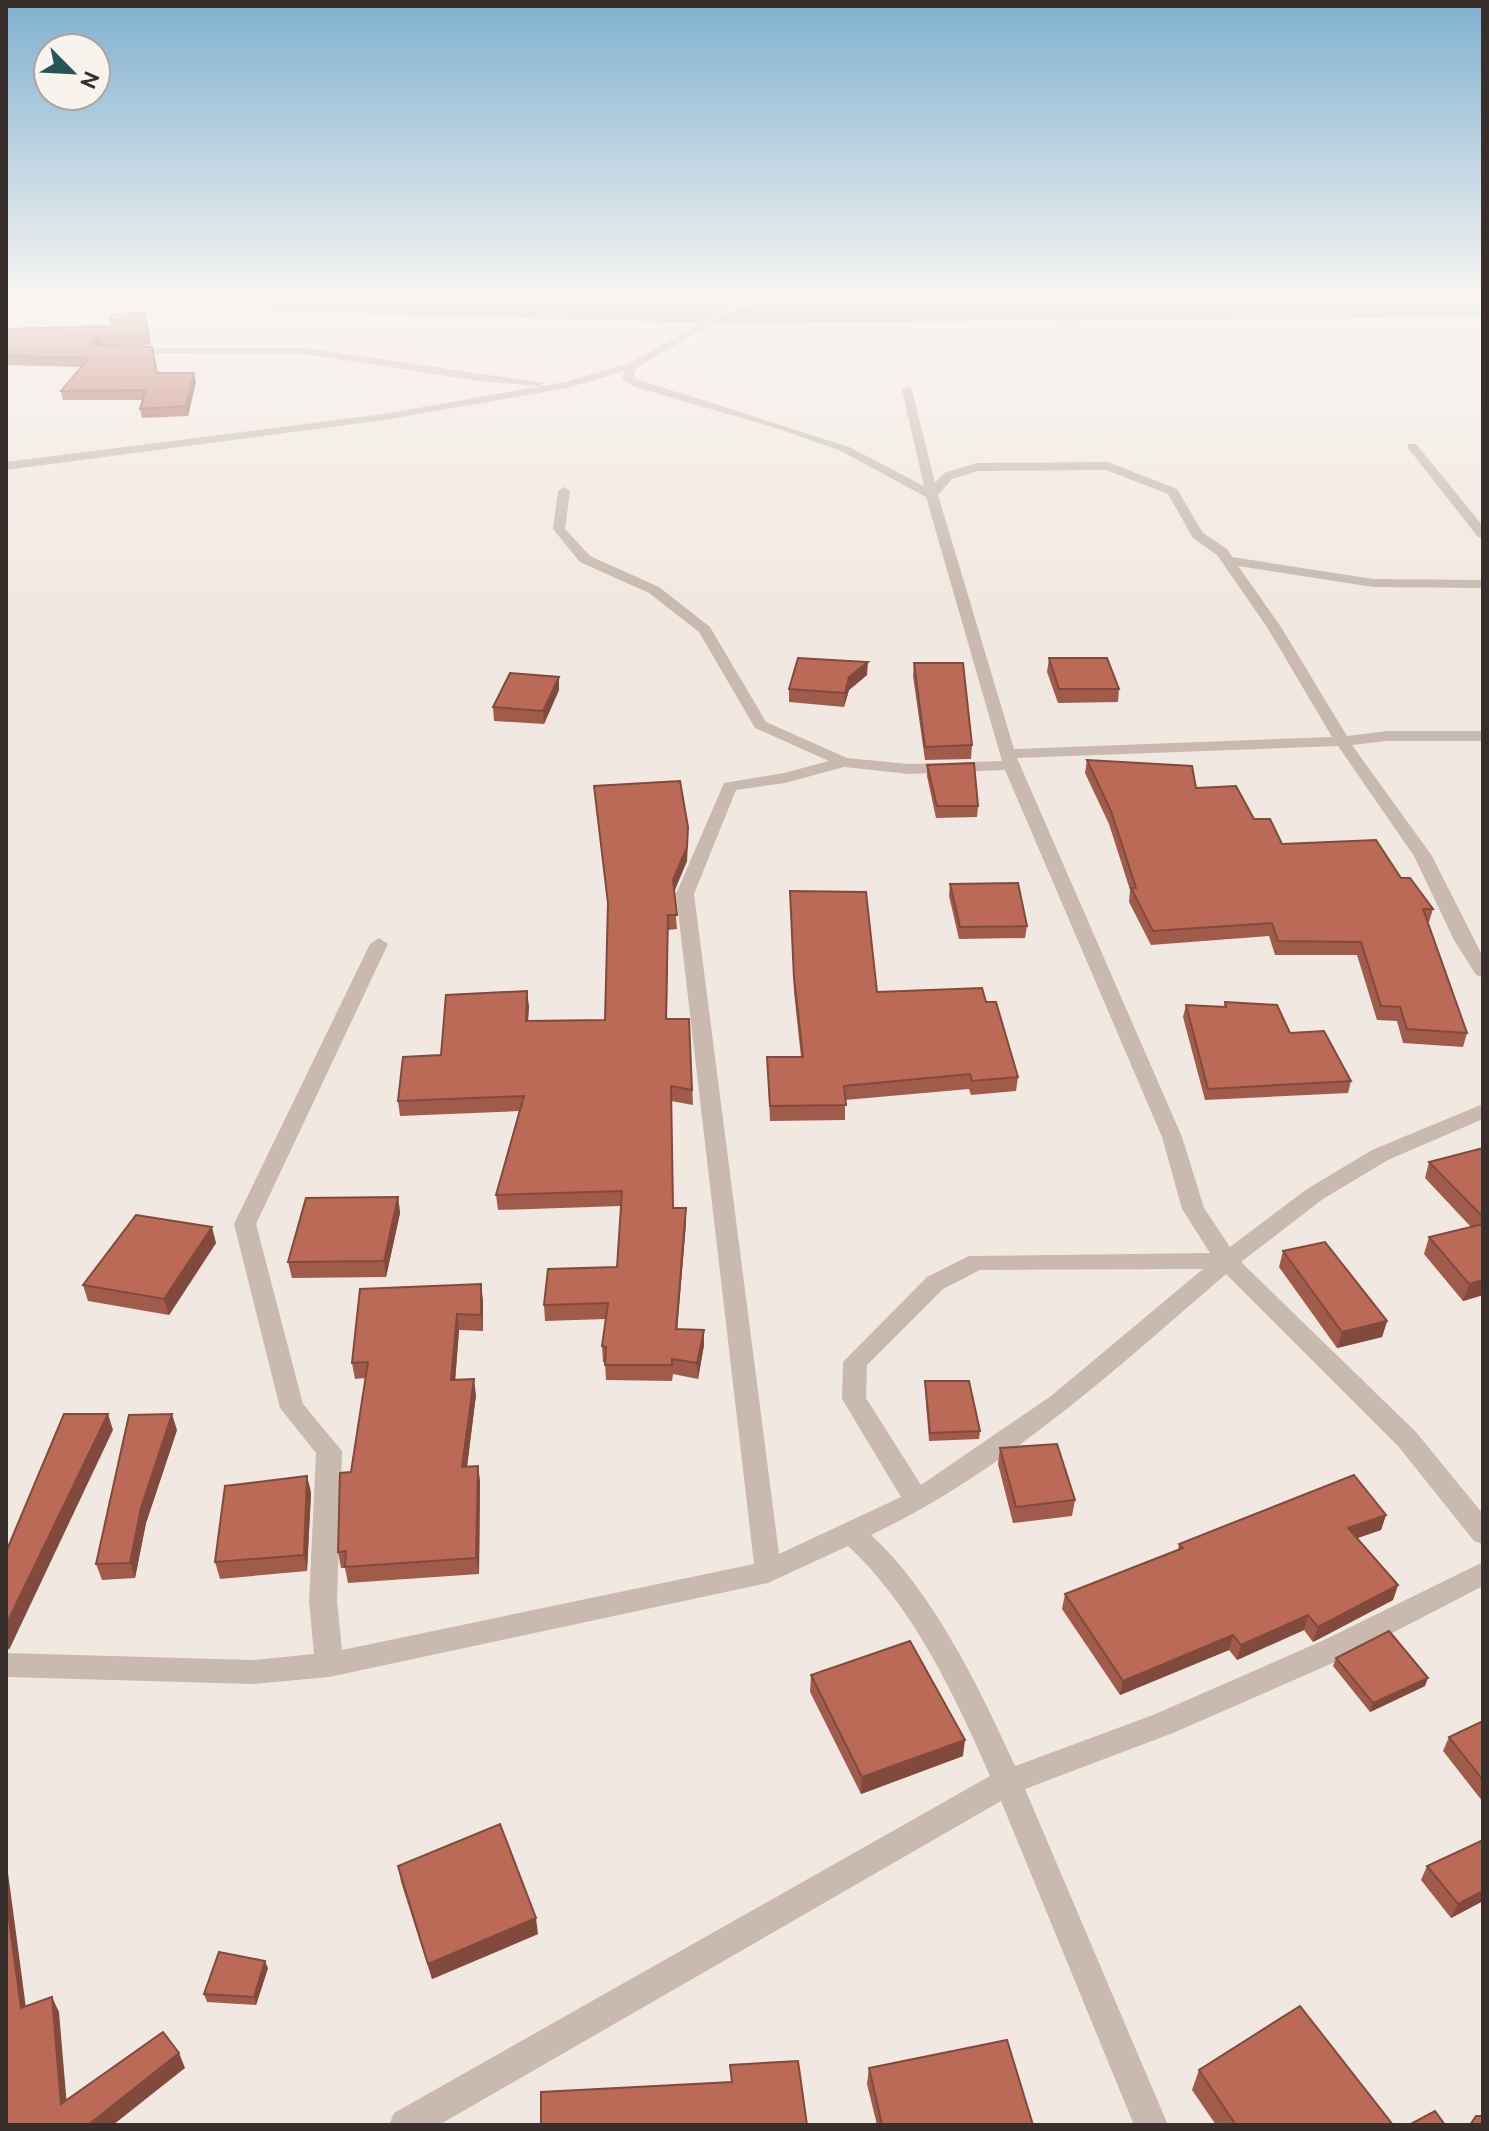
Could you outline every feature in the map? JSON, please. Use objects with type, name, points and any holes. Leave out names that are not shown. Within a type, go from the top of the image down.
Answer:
[{"type":"street","points":[[6,466],[384,417],[484,399]]},
{"type":"street","points":[[689,399],[845,449],[932,495]]},
{"type":"street","points":[[909,399],[932,495],[1010,759],[1172,1137],[1193,1209],[1227,1261],[1407,1439],[1483,1533]]},
{"type":"street","points":[[1412,446],[1483,534]]},
{"type":"street","points":[[932,495],[948,476],[977,467],[1108,466],[1173,492],[1198,535],[1222,552],[1274,627],[1342,741],[1423,856],[1463,940],[1483,971]]},
{"type":"street","points":[[564,491],[559,529],[585,559],[654,590],[705,630],[760,725],[844,762],[909,769],[1010,759],[1387,736],[1483,736]]},
{"type":"street","points":[[1227,560],[1373,583],[1483,584]]},
{"type":"street","points":[[768,1572],[685,894],[730,786],[785,778],[844,762]]},
{"type":"street","points":[[329,1665],[323,1601],[329,1451],[292,1408],[245,1224],[379,944]]},
{"type":"street","points":[[6,1665],[253,1672],[329,1665],[768,1572],[917,1501],[1060,1403],[1227,1261],[1315,1194],[1380,1155],[1483,1111]]},
{"type":"street","points":[[917,1501],[854,1399],[855,1362],[935,1283],[977,1262],[1227,1261]]},
{"type":"street","points":[[851,1533],[886,1565],[965,1687],[1151,2125]]},
{"type":"street","points":[[406,2125],[1007,1782],[1163,1724],[1318,1656],[1483,1573]]},
{"type":"building","points":[[143,399],[188,399],[186,406],[140,409]]},
{"type":"building","points":[[798,658],[868,662],[849,677],[845,693],[789,689]]},
{"type":"building","points":[[1049,658],[1107,658],[1119,689],[1059,689]]},
{"type":"building","points":[[914,663],[963,663],[972,745],[925,747]]},
{"type":"building","points":[[510,673],[559,677],[543,711],[493,707]]},
{"type":"building","points":[[1087,760],[1192,766],[1196,788],[1236,786],[1254,819],[1270,819],[1282,844],[1376,840],[1401,878],[1410,878],[1433,909],[1423,909],[1467,1033],[1407,1029],[1400,1007],[1381,1006],[1361,942],[1278,941],[1272,923],[1153,931],[1131,888],[1136,888],[1111,811]]},
{"type":"building","points":[[974,763],[978,806],[937,806],[927,765]]},
{"type":"building","points":[[680,781],[688,827],[687,847],[673,880],[677,915],[668,915],[666,1019],[689,1019],[692,1090],[671,1086],[673,1208],[686,1208],[676,1329],[704,1330],[697,1363],[672,1359],[672,1365],[605,1365],[606,1347],[602,1346],[608,1303],[544,1305],[548,1269],[617,1267],[622,1191],[496,1195],[524,1096],[398,1101],[403,1057],[441,1055],[446,995],[527,991],[526,1021],[605,1020],[608,903],[594,786]]},
{"type":"building","points":[[1018,883],[1027,926],[960,927],[950,884]]},
{"type":"building","points":[[790,891],[866,892],[877,992],[982,988],[986,1002],[996,1002],[1018,1077],[972,1081],[970,1074],[844,1086],[846,1105],[770,1106],[767,1057],[803,1057],[794,978]]},
{"type":"building","points":[[1225,1002],[1277,1005],[1290,1033],[1324,1031],[1351,1081],[1208,1089],[1186,1005],[1226,1007]]},
{"type":"building","points":[[1483,1148],[1483,1217],[1429,1162]]},
{"type":"building","points":[[398,1197],[384,1261],[288,1262],[306,1198]]},
{"type":"building","points":[[136,1215],[212,1227],[164,1299],[83,1285]]},
{"type":"building","points":[[1483,1224],[1483,1280],[1469,1284],[1429,1237]]},
{"type":"building","points":[[1325,1242],[1387,1321],[1342,1332],[1283,1251]]},
{"type":"building","points":[[481,1284],[481,1315],[457,1314],[451,1380],[474,1379],[462,1467],[478,1466],[476,1558],[345,1567],[346,1551],[338,1552],[340,1473],[351,1472],[368,1362],[352,1363],[360,1289]]},
{"type":"building","points":[[925,1381],[969,1381],[980,1431],[930,1433]]},
{"type":"building","points":[[64,1414],[108,1414],[6,1625],[6,1552]]},
{"type":"building","points":[[172,1414],[141,1508],[130,1563],[96,1564],[129,1415]]},
{"type":"building","points":[[1057,1444],[1075,1500],[1016,1507],[1000,1448]]},
{"type":"building","points":[[1354,1475],[1386,1515],[1348,1528],[1398,1585],[1318,1627],[1308,1615],[1241,1645],[1233,1635],[1123,1681],[1065,1594],[1183,1548],[1179,1544]]},
{"type":"building","points":[[307,1476],[304,1555],[215,1562],[225,1486]]},
{"type":"building","points":[[1389,1631],[1428,1678],[1373,1703],[1336,1658]]},
{"type":"building","points":[[910,1641],[965,1740],[862,1777],[811,1675]]},
{"type":"building","points":[[1483,1721],[1483,1780],[1449,1737]]},
{"type":"building","points":[[500,1824],[536,1918],[428,1964],[398,1866]]},
{"type":"building","points":[[1483,1840],[1483,1891],[1458,1904],[1427,1866]]},
{"type":"building","points":[[6,1897],[21,2008],[52,1997],[61,2104],[163,2032],[179,2053],[88,2125],[6,2125]]},
{"type":"building","points":[[219,1952],[265,1961],[254,1997],[204,1994]]},
{"type":"building","points":[[1300,2006],[1393,2125],[1236,2125],[1199,2070]]},
{"type":"building","points":[[1007,2040],[1033,2125],[882,2125],[869,2068]]},
{"type":"building","points":[[798,2061],[807,2125],[541,2125],[541,2092],[732,2082],[730,2065]]},
{"type":"building","points":[[1435,2111],[1445,2125],[1409,2125]]},
{"type":"building","points":[[1476,2116],[1483,2116],[1483,2125],[1470,2125]]}]
